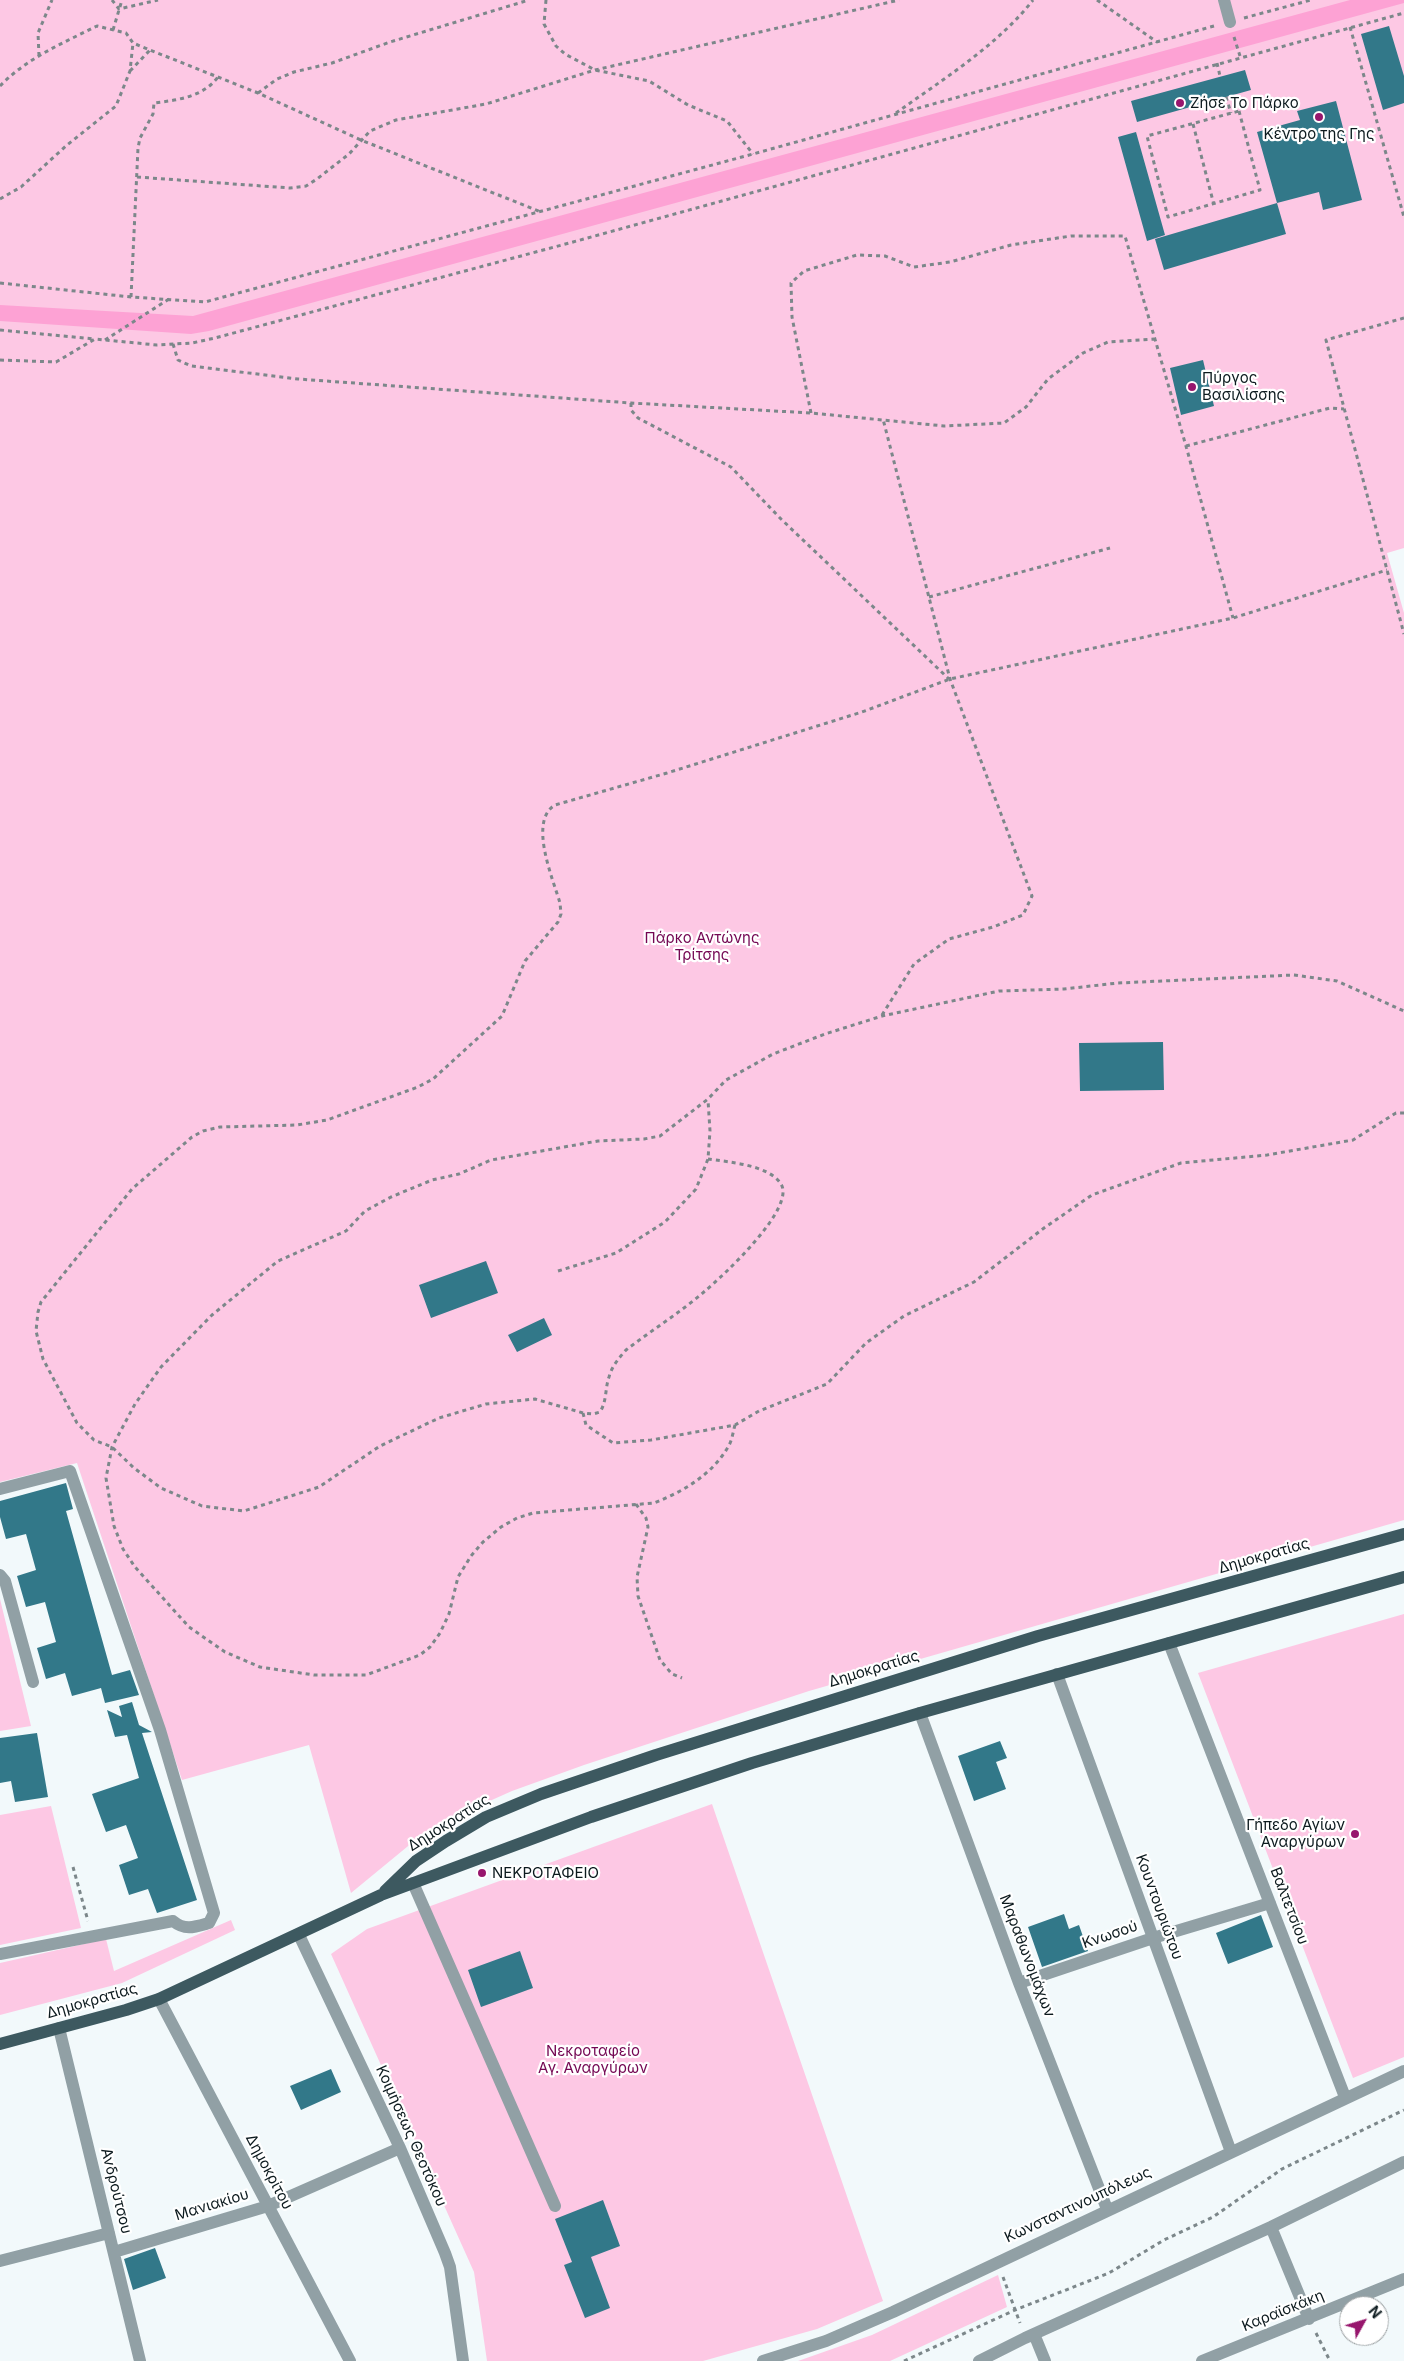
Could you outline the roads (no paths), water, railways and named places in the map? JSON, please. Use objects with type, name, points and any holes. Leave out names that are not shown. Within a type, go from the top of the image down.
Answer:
[{"type":"main road","name":"Δημοκρατίας","points":[[381,1895],[416,1861],[446,1841],[486,1817],[541,1794],[656,1755],[1011,1644],[1404,1534]]},
{"type":"main road","name":"Δημοκρατίας","points":[[0,2044],[159,1998],[381,1895],[591,1817],[752,1764],[920,1714],[1404,1577]]},
{"type":"street","points":[[1224,0],[1230,22]]},
{"type":"street","points":[[0,1489],[70,1471],[160,1730],[214,1913],[209,1923],[187,1928],[181,1927],[173,1921],[0,1954]]},
{"type":"street","points":[[0,1575],[5,1581],[33,1682]]},
{"type":"street","name":"Βαλτετσίου","points":[[1169,1643],[1345,2098]]},
{"type":"street","name":"Κουντουριώτου","points":[[1057,1674],[1231,2152]]},
{"type":"street","name":"Μαραθωνομάχων","points":[[920,1714],[1019,1983],[1107,2209]]},
{"type":"street","points":[[413,1882],[555,2206]]},
{"type":"street","name":"Κνωσού","points":[[1019,1983],[1153,1938],[1270,1903]]},
{"type":"street","name":"Κοιμήσεως Θεοτόκου","points":[[299,1934],[400,2148],[450,2267],[463,2361]]},
{"type":"street","name":"Δημοκρίτου","points":[[159,1998],[350,2361]]},
{"type":"street","name":"Ανδρούτσου","points":[[59,2028],[140,2361]]},
{"type":"street","name":"Κωνσταντινουπόλεως","points":[[764,2361],[826,2341],[860,2327],[1404,2070]]},
{"type":"street","name":"Μανιακίου","points":[[114,2252],[268,2206],[400,2148]]},
{"type":"street","points":[[979,2361],[1271,2226],[1404,2162]]},
{"type":"street","points":[[1271,2226],[1309,2319]]},
{"type":"street","points":[[0,2261],[109,2233]]},
{"type":"street","name":"Καραϊσκάκη","points":[[1202,2361],[1309,2319],[1404,2278]]},
{"type":"street","points":[[1030,2336],[1045,2361]]},
{"type":"place","name":"Ζήσε Το Πάρκο","points":[[1180,103]]},
{"type":"place","name":"Κέντρο της Γης","points":[[1319,117]]},
{"type":"place","name":"Πύργος Βασιλίσσης","points":[[1192,387]]},
{"type":"place","name":"Γήπεδο Αγίων Αναργύρων","points":[[1355,1834]]},
{"type":"place","name":"ΝΕΚΡΟΤΑΦΕΙΟ","points":[[482,1873]]},
{"type":"park label","name":"Πάρκο Αντώνης Τρίτσης","points":[[702,946]]},
{"type":"park label","name":"Νεκροταφείο Αγ. Αναργύρων","points":[[593,2060]]}]
